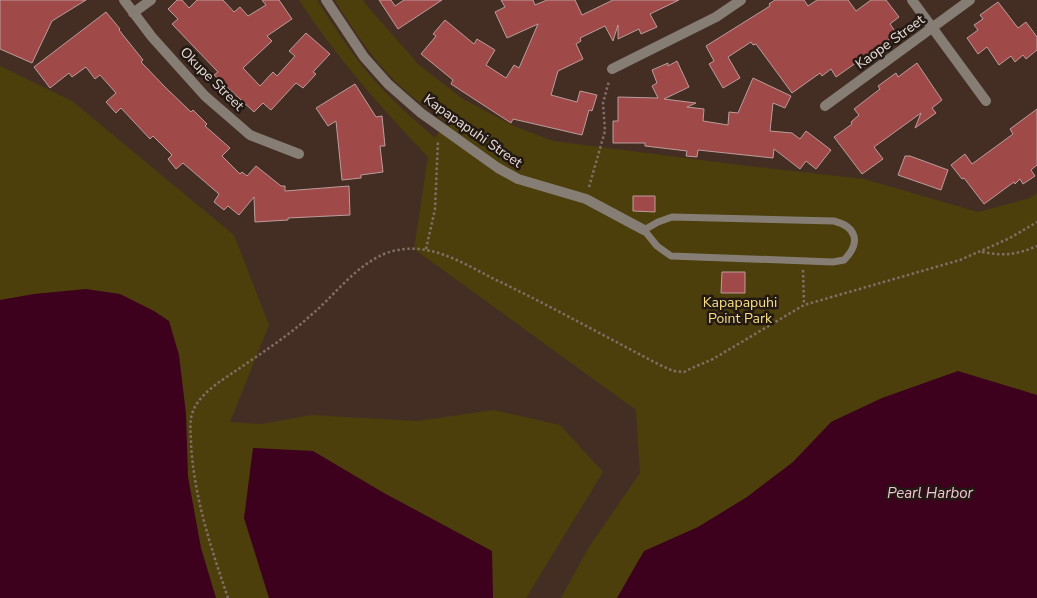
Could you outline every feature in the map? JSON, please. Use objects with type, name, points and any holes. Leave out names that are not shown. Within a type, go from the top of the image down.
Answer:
[{"type":"street","name":"Okupe Street","points":[[124,0],[152,38],[205,96],[250,134],[299,154]]},
{"type":"street","points":[[133,13],[150,0]]},
{"type":"street","name":"Kapapapuhi Street","points":[[326,0],[364,57],[388,84],[421,113],[498,168],[518,179],[586,199],[644,230]]},
{"type":"street","points":[[612,69],[716,17],[741,0]]},
{"type":"street","points":[[912,0],[986,101]]},
{"type":"street","name":"Kaope Street","points":[[825,106],[970,0]]},
{"type":"lane","points":[[672,217],[834,221],[844,223],[851,229],[855,237],[854,246],[844,260],[833,262],[802,261],[670,256],[657,246],[644,230],[672,217]]},
{"type":"path","points":[[586,199],[605,131],[603,103],[612,69]]},
{"type":"path","points":[[426,249],[435,209],[439,138]]},
{"type":"path","points":[[228,598],[199,503],[192,462],[190,422],[192,412],[199,401],[214,386],[302,324],[364,266],[379,256],[400,249],[426,249],[448,256],[673,371],[684,372],[713,359],[804,306],[981,252],[1022,232],[1037,222]]},
{"type":"path","points":[[981,252],[1003,255],[1019,253],[1037,246]]},
{"type":"path","points":[[802,261],[804,306]]},
{"type":"green space","name":"Kapapapuhi Point Park","points":[[299,0],[317,0],[368,73],[392,99],[435,138],[446,122],[392,78],[361,41],[335,0],[363,0],[419,65],[463,99],[514,126],[553,141],[864,179],[978,212],[1030,198],[1037,193],[1037,448],[656,598],[561,598],[589,547],[640,473],[636,410],[414,249],[428,157],[360,82],[328,42]]},
{"type":"green space","points":[[0,66],[72,101],[234,235],[269,325],[230,422],[262,424],[311,415],[417,421],[494,410],[560,425],[603,472],[526,598],[0,598]]},
{"type":"water","points":[[86,289],[120,294],[154,311],[169,321],[179,355],[186,414],[188,477],[201,548],[216,598],[0,598],[0,300],[34,294]]},
{"type":"water","name":"Pearl Harbor","points":[[958,371],[1037,395],[1037,598],[617,598],[644,551],[698,527],[747,497],[793,462],[831,422],[882,398]]},
{"type":"water","points":[[253,448],[313,451],[384,493],[492,551],[493,598],[269,598],[244,518]]},
{"type":"building","points":[[0,0],[86,0],[52,21],[32,63],[0,49]]},
{"type":"building","points":[[177,0],[182,0],[189,8],[197,0],[223,0],[234,12],[240,7],[248,16],[266,5],[262,0],[279,0],[292,19],[267,36],[272,41],[243,68],[260,86],[273,72],[277,76],[295,56],[289,51],[306,33],[330,54],[313,72],[316,74],[303,88],[296,83],[271,110],[263,103],[254,112],[214,75],[218,72],[172,24],[178,19],[168,9]]},
{"type":"building","points":[[379,0],[391,0],[395,6],[404,0],[442,0],[398,29]]},
{"type":"building","points":[[501,0],[533,0],[535,5],[547,0],[575,0],[582,15],[613,0],[679,0],[650,14],[657,27],[641,34],[639,29],[618,39],[618,25],[613,41],[605,26],[580,38],[581,41],[576,44],[583,59],[558,71],[551,95],[577,102],[580,91],[597,95],[592,111],[589,110],[582,135],[513,119],[511,123],[451,84],[453,80],[421,54],[436,36],[433,34],[445,20],[474,44],[477,39],[495,50],[486,65],[506,78],[514,65],[519,68],[538,24],[507,38],[495,12],[505,7]]},
{"type":"building","points":[[775,0],[804,0],[808,6],[817,0],[848,0],[856,11],[871,0],[886,0],[899,17],[890,24],[897,34],[836,77],[831,69],[822,76],[820,73],[792,93],[756,44],[753,45],[751,42],[728,57],[740,78],[723,88],[709,64],[714,61],[706,46],[770,6],[769,4]]},
{"type":"building","points":[[998,2],[1018,28],[1026,22],[1037,37],[1037,50],[1026,59],[1023,55],[1015,62],[1011,56],[999,65],[987,47],[978,54],[967,38],[978,30],[974,25],[983,19],[980,15]]},
{"type":"building","points":[[106,12],[143,60],[141,62],[191,112],[193,110],[207,124],[205,126],[230,148],[222,156],[240,174],[242,172],[247,176],[256,166],[281,186],[285,186],[285,191],[349,186],[350,215],[288,218],[288,220],[255,222],[254,197],[239,215],[228,206],[224,210],[214,202],[219,194],[183,163],[176,169],[168,159],[172,155],[153,136],[150,139],[121,108],[116,113],[106,102],[116,93],[100,75],[95,79],[86,67],[72,77],[69,73],[50,88],[34,67]]},
{"type":"building","points":[[677,61],[689,87],[664,99],[696,103],[687,107],[704,109],[703,121],[728,125],[729,112],[738,113],[753,78],[791,96],[785,108],[773,103],[770,131],[792,133],[800,139],[806,131],[831,150],[816,169],[806,161],[800,169],[774,149],[773,158],[698,150],[697,157],[686,156],[687,151],[645,146],[645,143],[613,143],[613,121],[618,121],[618,97],[658,98],[652,86],[657,83],[652,70],[668,63],[668,66]]},
{"type":"building","points":[[917,63],[942,100],[932,108],[936,113],[915,128],[921,113],[874,147],[883,159],[862,174],[834,137],[852,124],[851,122],[859,115],[854,109],[880,89],[878,86],[896,73],[898,77]]},
{"type":"building","points":[[355,84],[376,117],[382,116],[385,146],[380,146],[383,172],[361,175],[361,178],[342,180],[336,121],[328,126],[316,108]]},
{"type":"building","points":[[1037,109],[1037,165],[1031,170],[1035,176],[1023,184],[1020,179],[1015,184],[1014,182],[984,204],[964,178],[962,179],[951,165],[965,154],[972,164],[1013,134],[1010,129]]},
{"type":"building","points":[[905,156],[910,156],[948,170],[941,190],[898,175]]},
{"type":"building","points":[[633,196],[655,196],[655,212],[633,211]]},
{"type":"building","points":[[722,272],[745,272],[745,293],[721,293]]}]
